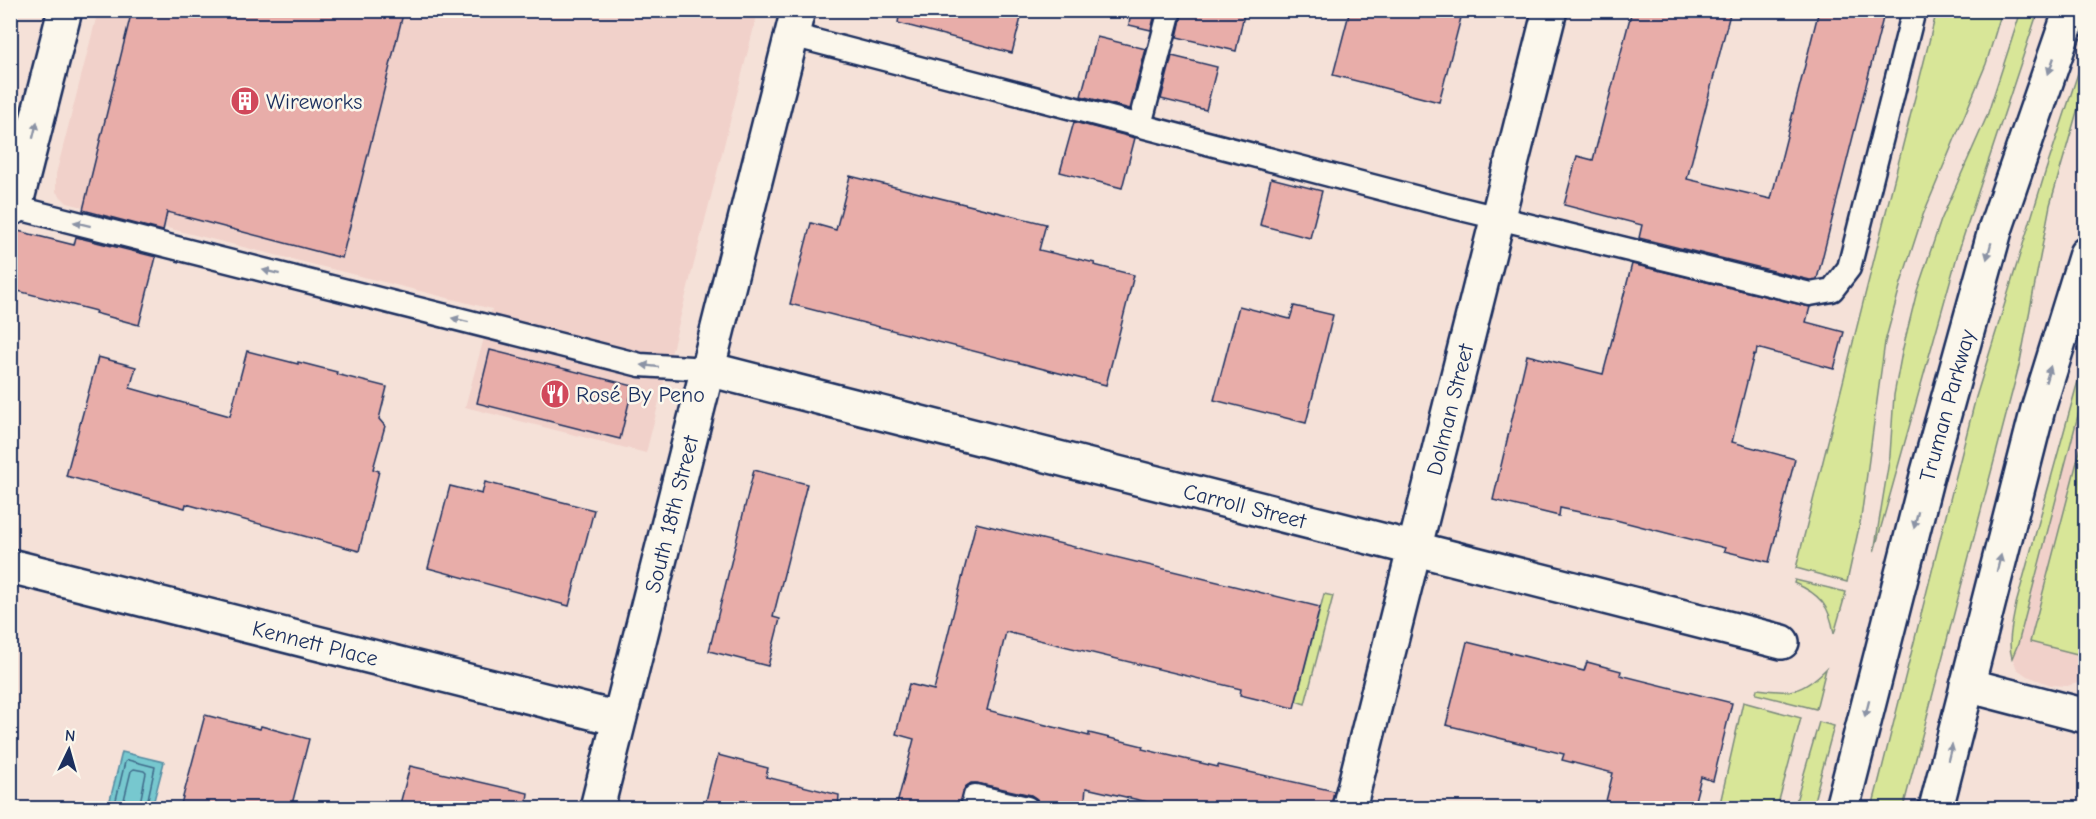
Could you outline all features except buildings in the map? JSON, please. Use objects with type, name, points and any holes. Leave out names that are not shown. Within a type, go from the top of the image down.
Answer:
[{"type":"street","points":[[13,207],[64,10]]},
{"type":"street","name":"Dolman Street","points":[[1349,808],[1550,10]]},
{"type":"street","name":"Truman Parkway","points":[[1842,808],[1928,472],[1996,228],[2071,10]]},
{"type":"street","name":"South 18th Street","points":[[597,808],[795,23]]},
{"type":"street","points":[[1936,808],[2038,409],[2085,254]]},
{"type":"street","name":"Carroll Street","points":[[708,369],[1782,642]]},
{"type":"street","name":"Kennett Place","points":[[10,566],[619,719]]},
{"type":"street","points":[[1967,685],[2085,716]]},
{"type":"lane","points":[[1140,125],[1170,10]]},
{"type":"lane","points":[[795,23],[1140,125],[1498,218],[1810,294],[1833,290],[1849,268],[1914,10]]},
{"type":"lane","points":[[13,207],[640,365],[708,369]]},
{"type":"lane","points":[[972,808],[975,796],[1027,808]]},
{"type":"shaded area","points":[[98,11],[758,11],[646,453],[465,407],[492,309],[67,203],[56,192],[56,174]]},
{"type":"shaded area","points":[[2085,360],[2085,681],[2067,686],[2051,685],[2027,676],[2017,669],[2009,650],[2016,604]]},
{"type":"green space","points":[[1937,10],[2002,11],[1986,64],[1923,215],[1901,283],[1885,342],[1861,518],[1847,582],[1796,568]]},
{"type":"green space","points":[[2021,11],[2038,11],[1958,253],[1874,552],[1890,455],[1894,395],[1917,291],[1941,220],[1987,116]]},
{"type":"green space","points":[[2085,52],[2085,84],[2050,205],[2020,362],[1903,808],[1872,808],[1976,397]]},
{"type":"green space","points":[[2085,360],[2085,389],[2018,644],[2012,658],[2010,638],[2016,604]]},
{"type":"green space","points":[[2085,431],[2086,656],[2030,642]]},
{"type":"green space","points":[[1795,580],[1846,592],[1834,634],[1830,616],[1822,602],[1811,592],[1794,583]]},
{"type":"green space","points":[[1324,594],[1333,596],[1305,704],[1296,701]]},
{"type":"green space","points":[[1826,669],[1816,709],[1756,694],[1757,689],[1795,690],[1809,683]]},
{"type":"green space","points":[[1743,702],[1801,718],[1777,808],[1719,808]]},
{"type":"green space","points":[[1819,722],[1834,726],[1812,808],[1794,808]]},
{"type":"water","points":[[122,752],[164,762],[152,808],[108,808]]},
{"type":"place","name":"Wireworks","points":[[245,101]]},
{"type":"place","name":"Rosé By Peno","points":[[555,394]]}]
